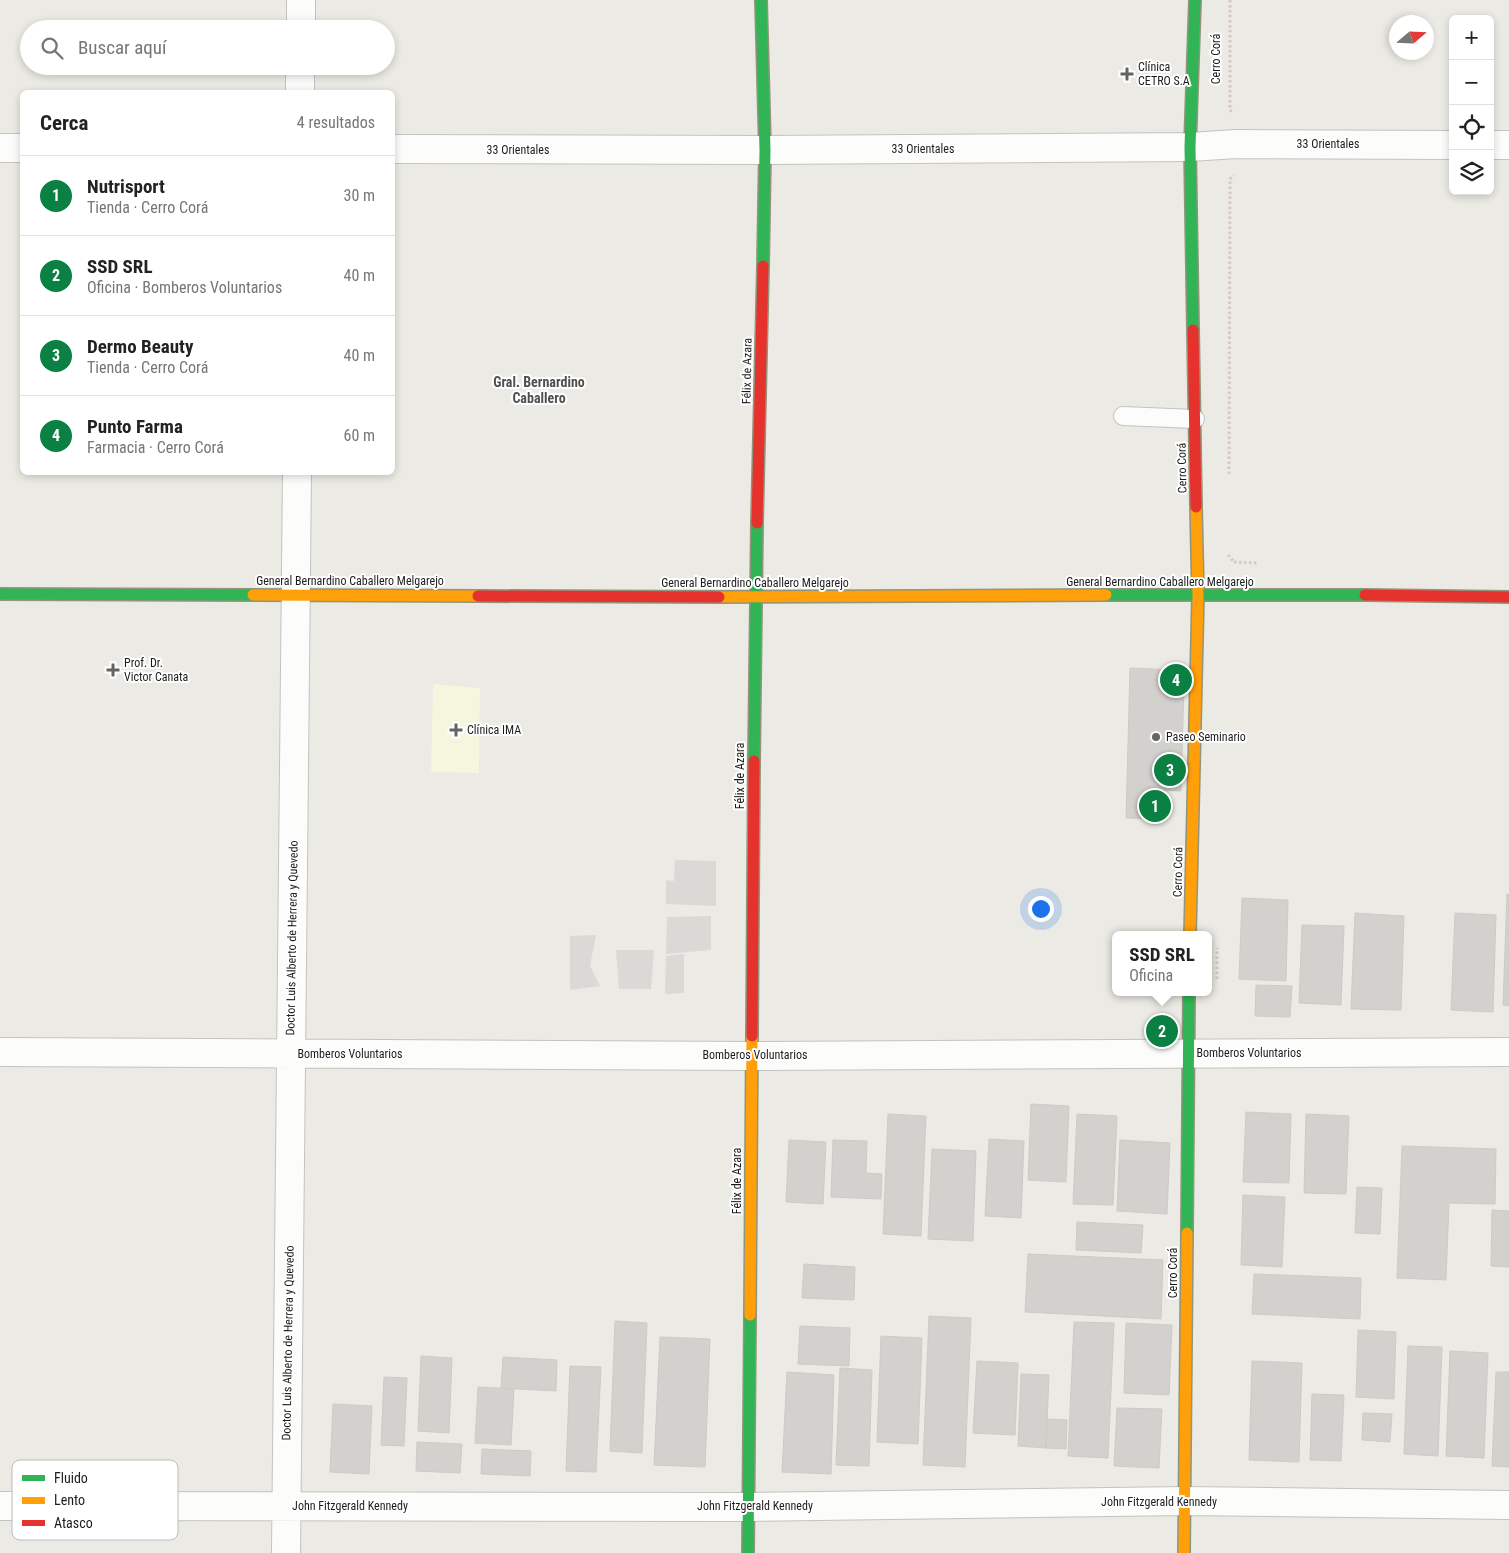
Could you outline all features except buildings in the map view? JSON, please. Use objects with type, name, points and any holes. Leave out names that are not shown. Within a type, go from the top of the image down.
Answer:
[{"type":"street","points":[[301,0],[301,20]]},
{"type":"street","name":"Félix de Azara","points":[[748,1553],[756,596],[765,150],[761,0]]},
{"type":"street","name":"Cerro Corá","points":[[1190,931],[1198,596],[1190,147],[1195,0]]},
{"type":"street","points":[[300,75],[300,90]]},
{"type":"street","name":"33 Orientales","points":[[395,149],[765,150],[1190,147],[1236,144],[1449,145]]},
{"type":"street","points":[[1494,145],[1509,146]]},
{"type":"street","points":[[0,148],[20,148]]},
{"type":"street","name":"Doctor Luis Alberto de Herrera y Quevedo","points":[[286,1553],[297,475]]},
{"type":"street","name":"General Bernardino Caballero Melgarejo","points":[[0,594],[1198,596],[1284,594],[1509,597]]},
{"type":"street","name":"Cerro Corá","points":[[1184,1553],[1189,996]]},
{"type":"street","name":"Bomberos Voluntarios","points":[[0,1052],[752,1056],[1509,1052]]},
{"type":"street","name":"John Fitzgerald Kennedy","points":[[178,1506],[748,1507],[1185,1501],[1509,1505]]},
{"type":"lane","points":[[1123,416],[1195,419]]},
{"type":"path","name":"Cerro Corá","points":[[1230,0],[1230,110],[1236,115]]},
{"type":"path","points":[[1228,477],[1230,179],[1236,172]]},
{"type":"path","points":[[1228,547],[1228,557],[1234,562]]},
{"type":"shaded area","name":"Clínica IMA","points":[[433,684],[480,688],[479,773],[431,772]]},
{"type":"shaded area","points":[[675,860],[716,861],[716,906],[666,904],[666,880],[674,881]]},
{"type":"shaded area","points":[[711,916],[711,950],[666,954],[667,917]]},
{"type":"shaded area","points":[[596,935],[590,966],[600,986],[570,990],[570,936]]},
{"type":"shaded area","points":[[616,950],[654,950],[651,989],[619,989]]},
{"type":"shaded area","points":[[684,954],[684,993],[665,994],[666,956]]},
{"type":"traffic: fast","points":[[761,0],[765,150],[763,266]]},
{"type":"traffic: fast","points":[[1193,330],[1190,147],[1195,0]]},
{"type":"traffic: fast","points":[[754,761],[757,523]]},
{"type":"traffic: fast","points":[[0,594],[253,595]]},
{"type":"traffic: fast","points":[[1106,595],[1365,595]]},
{"type":"traffic: fast","points":[[1187,1233],[1189,996]]},
{"type":"traffic: fast","points":[[748,1553],[750,1315]]},
{"type":"traffic: slow","points":[[1190,931],[1198,596],[1196,507]]},
{"type":"traffic: slow","points":[[253,595],[478,596]]},
{"type":"traffic: slow","points":[[719,597],[1106,595]]},
{"type":"traffic: slow","points":[[750,1315],[752,1036]]},
{"type":"traffic: slow","points":[[1184,1553],[1187,1233]]},
{"type":"traffic: jam","points":[[757,523],[763,266]]},
{"type":"traffic: jam","points":[[1193,330],[1196,507]]},
{"type":"traffic: jam","points":[[1365,595],[1509,597]]},
{"type":"traffic: jam","points":[[478,596],[719,597]]},
{"type":"traffic: jam","points":[[752,1036],[754,761]]},
{"type":"place","name":"Clínica CETRO S.A","points":[[1127,74]]},
{"type":"place","name":"Prof. Dr. Victor Canata","points":[[113,670]]},
{"type":"place","name":"Punto Farma","points":[[1176,680]]},
{"type":"place","name":"Clínica IMA","points":[[456,730]]},
{"type":"place","name":"Paseo Seminario","points":[[1156,737]]},
{"type":"place","name":"Dermo Beauty","points":[[1170,770]]},
{"type":"place","name":"Nutrisport","points":[[1155,806]]},
{"type":"place","name":"SSD SRL","points":[[1162,1031]]},
{"type":"district","name":"Gral. Bernardino Caballero","points":[[539,390]]}]
